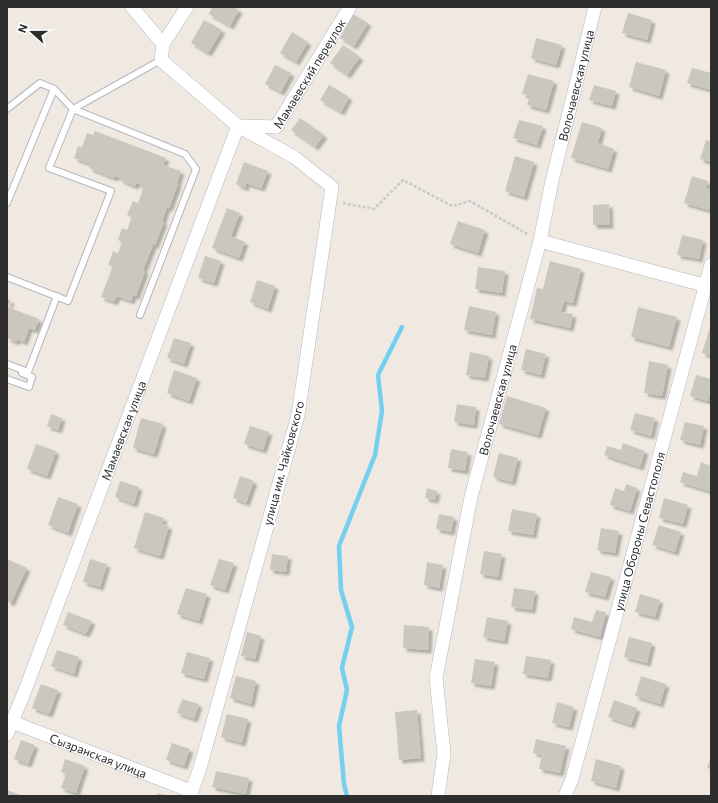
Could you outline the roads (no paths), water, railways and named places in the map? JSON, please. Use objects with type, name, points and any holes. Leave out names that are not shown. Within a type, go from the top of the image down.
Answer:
[{"type":"street","points":[[132,7],[163,44]]},
{"type":"street","points":[[187,7],[163,44],[161,60],[238,126]]},
{"type":"street","name":"Мамаевский переулок","points":[[238,126],[276,127],[350,7]]},
{"type":"street","name":"Волочаевская улица","points":[[438,796],[444,753],[436,678],[471,497],[540,241],[552,181],[595,7]]},
{"type":"street","name":"улица им. Чайковского","points":[[190,793],[200,768],[298,414],[332,188],[294,157],[238,126]]},
{"type":"street","name":"Мамаевская улица","points":[[7,734],[10,721],[238,126]]},
{"type":"street","points":[[540,241],[708,286]]},
{"type":"street","name":"улица Обороны Севастополя","points":[[565,796],[572,779],[708,286],[711,265]]},
{"type":"street","name":"Сызранская улица","points":[[10,721],[190,793]]},
{"type":"lane","points":[[7,277],[68,301],[111,191],[49,168],[73,109],[161,60]]},
{"type":"lane","points":[[7,110],[40,83],[54,89],[73,109],[185,154],[196,169],[140,314]]},
{"type":"lane","points":[[7,203],[54,89]]},
{"type":"lane","points":[[7,364],[28,372],[57,296]]},
{"type":"lane","points":[[7,368],[32,377],[29,387],[7,379]]},
{"type":"waterway","points":[[347,796],[344,784],[339,726],[347,690],[342,668],[352,627],[341,590],[339,546],[375,455],[382,411],[378,375],[402,327]]}]
